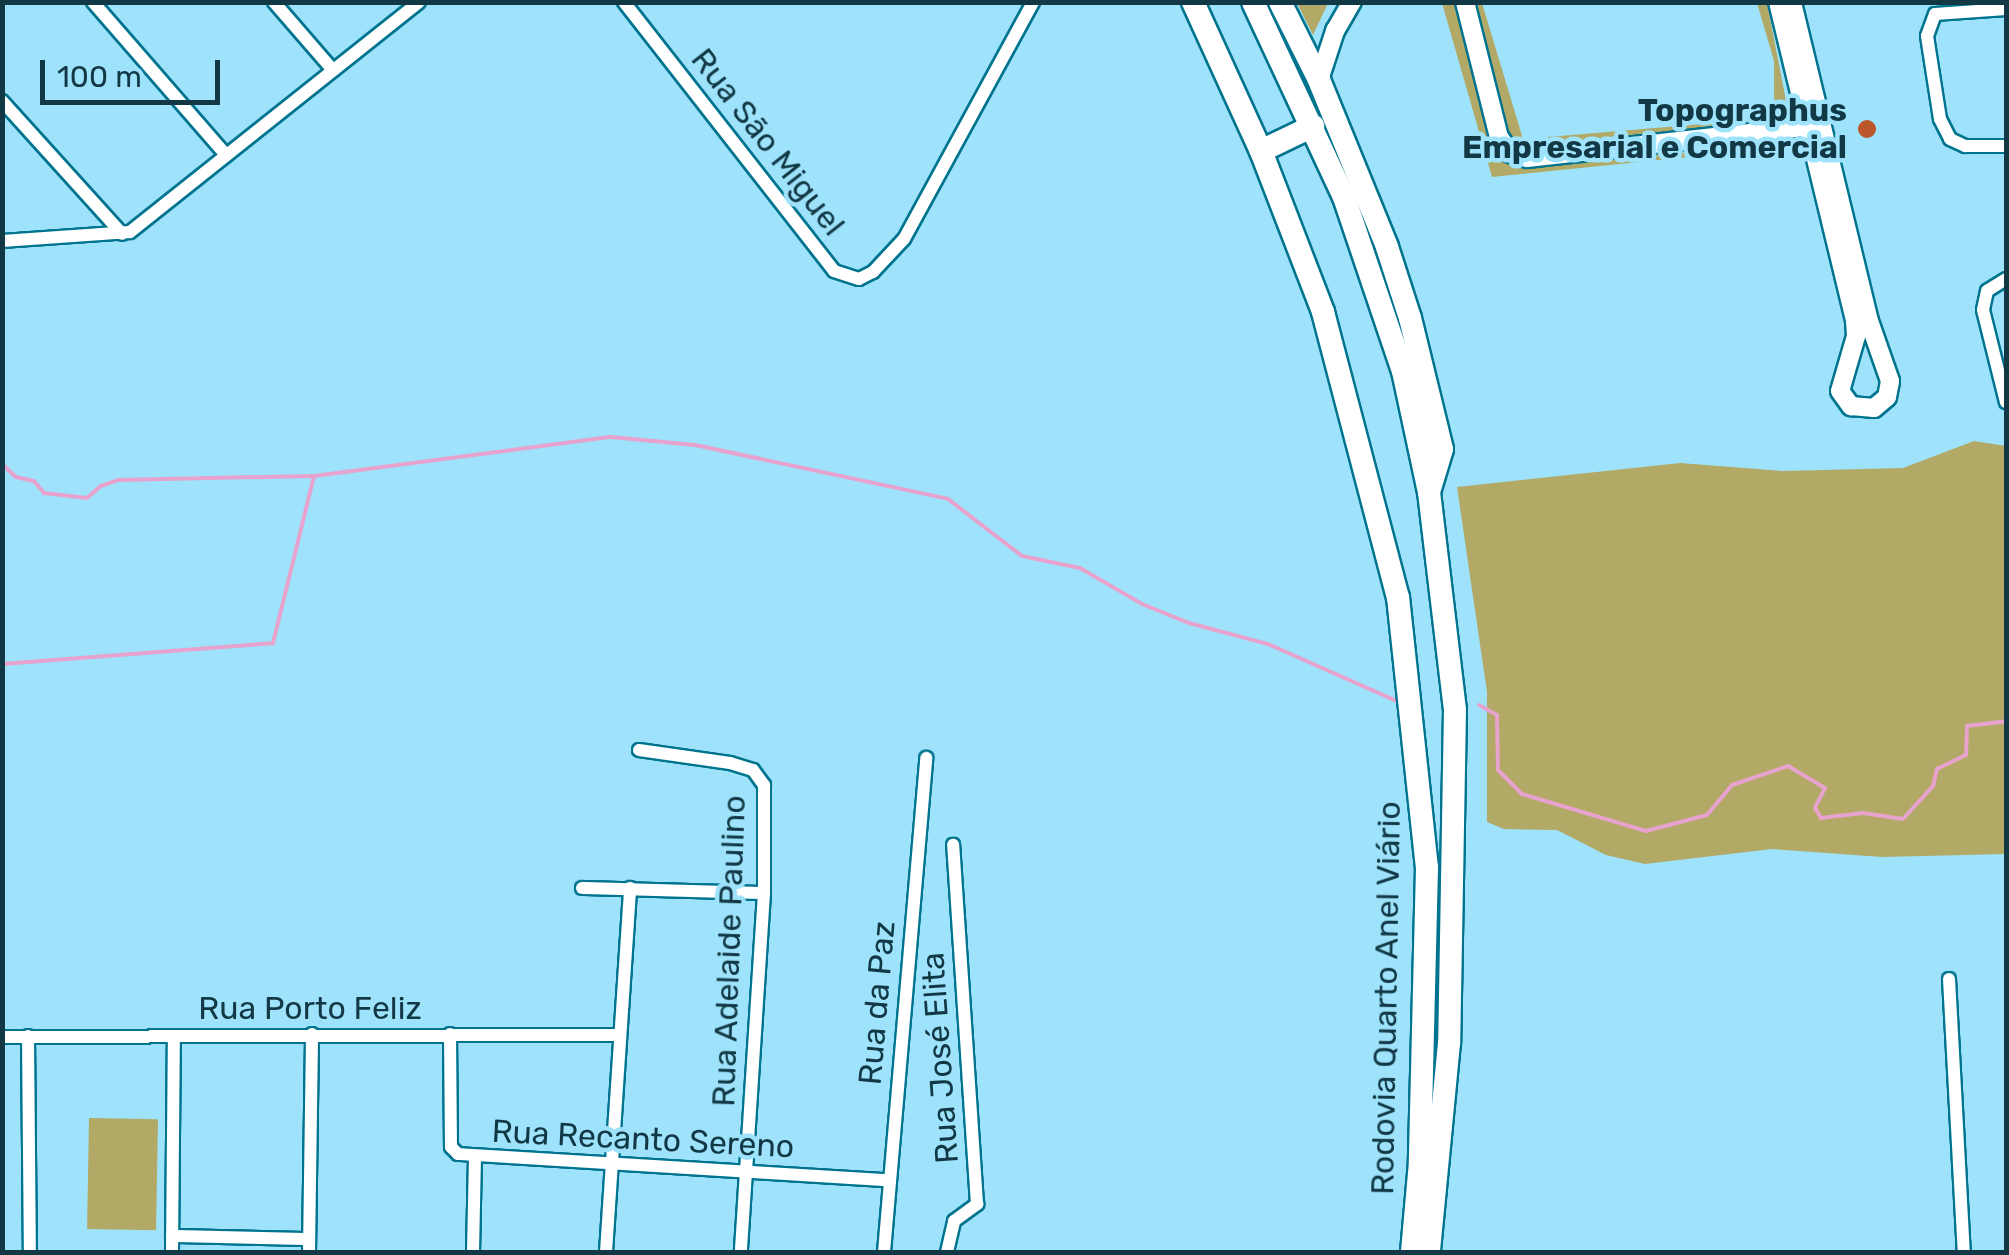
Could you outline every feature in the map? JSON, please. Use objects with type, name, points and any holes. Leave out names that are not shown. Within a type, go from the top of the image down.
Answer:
[{"type":"highway","name":"Rodovia Quarto Anel Viário","points":[[1193,2],[1298,240],[1340,367],[1398,597],[1427,867],[1422,1093],[1412,1252]]},
{"type":"highway","name":"Rodovia Quarto Anel Viário","points":[[1253,2],[1344,197],[1403,371],[1429,492],[1455,710],[1450,1043],[1429,1252]]},
{"type":"highway","points":[[1280,2],[1318,80],[1386,247],[1430,390],[1442,449],[1429,492]]},
{"type":"highway","points":[[1261,150],[1313,126]]},
{"type":"street","points":[[92,2],[226,155]]},
{"type":"street","points":[[274,2],[333,70]]},
{"type":"street","points":[[2,240],[122,234],[136,228],[419,2]]},
{"type":"street","name":"Rua São Miguel","points":[[624,2],[834,271],[859,279],[873,272],[904,239],[1033,2]]},
{"type":"street","points":[[1318,80],[1335,31],[1352,2]]},
{"type":"street","points":[[1464,2],[1499,137],[1510,153],[1526,158],[1823,123]]},
{"type":"street","points":[[1778,2],[1823,123],[1855,321],[1852,352],[1840,391],[1851,406],[1865,409],[1882,404],[1890,390],[1823,123],[1792,2]]},
{"type":"street","points":[[2006,9],[1936,14],[1926,36],[1940,119],[1950,139],[1965,146],[2006,146]]},
{"type":"street","points":[[2,101],[122,234]]},
{"type":"street","points":[[2006,279],[1988,291],[1982,310],[2006,402]]},
{"type":"street","points":[[1852,352],[1880,350]]},
{"type":"street","name":"Rua Adelaide Paulino","points":[[639,750],[730,763],[760,776],[766,811],[764,893],[740,1252]]},
{"type":"street","name":"Rua da Paz","points":[[884,1252],[926,758]]},
{"type":"street","name":"Rua José Elita","points":[[947,1252],[954,1221],[977,1204],[953,845]]},
{"type":"street","points":[[582,888],[764,893]]},
{"type":"street","points":[[606,1252],[630,888]]},
{"type":"street","points":[[1948,979],[1964,1252]]},
{"type":"street","points":[[172,1236],[309,1246],[312,1034]]},
{"type":"street","name":"Rua Recanto Sereno","points":[[450,1034],[452,1147],[458,1154],[889,1180]]},
{"type":"street","name":"Rua Porto Feliz","points":[[2,1037],[619,1035]]},
{"type":"street","points":[[28,1036],[30,1252]]},
{"type":"street","points":[[172,1252],[174,1036]]},
{"type":"street","points":[[473,1252],[476,1158]]},
{"type":"shaded area","points":[[1297,3],[1328,3],[1313,35]]},
{"type":"shaded area","points":[[1442,3],[1458,3],[1493,139],[1501,157],[1512,164],[1787,143],[1798,147],[1801,157],[1788,147],[1492,177]]},
{"type":"shaded area","points":[[1472,3],[1482,3],[1523,139],[1774,118],[1774,61],[1757,3],[1767,3],[1788,111],[1778,122],[1527,150],[1508,133]]},
{"type":"shaded area","points":[[1974,441],[2006,446],[2006,854],[1882,857],[1772,849],[1645,864],[1606,855],[1557,830],[1504,829],[1487,822],[1487,692],[1457,487],[1680,463],[1782,471],[1903,468]]},
{"type":"shaded area","points":[[89,1118],[158,1119],[156,1230],[87,1229]]},
{"type":"waterway","points":[[2,464],[16,477],[34,481],[44,493],[87,498],[101,486],[118,480],[314,476],[611,437],[695,445],[948,499],[1022,556],[1080,568],[1142,604],[1189,623],[1268,644],[1401,703]]},
{"type":"waterway","points":[[2,664],[273,643],[314,476]]},
{"type":"waterway","points":[[1479,705],[1497,715],[1498,770],[1522,794],[1646,831],[1707,815],[1732,785],[1788,766],[1825,788],[1815,808],[1821,818],[1863,813],[1903,819],[1933,786],[1937,769],[1966,755],[1967,726],[2006,721]]},
{"type":"place","name":"Topographus Empresarial e Comercial","points":[[1867,129]]}]
